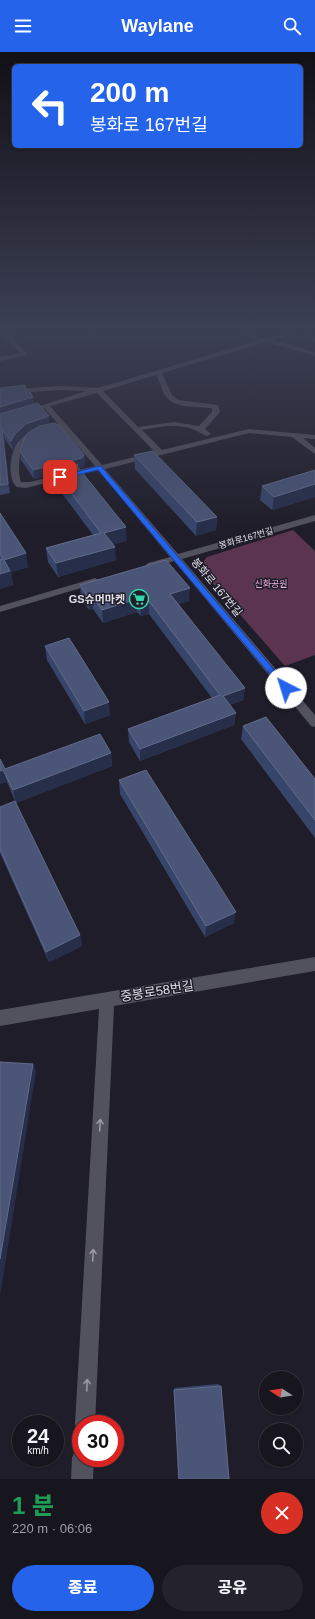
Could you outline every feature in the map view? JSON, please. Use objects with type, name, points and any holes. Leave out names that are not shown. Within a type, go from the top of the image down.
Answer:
[{"type":"street","points":[[33,410],[70,399]]},
{"type":"street","points":[[107,399],[160,453]]},
{"type":"street","points":[[172,399],[175,401],[204,404],[215,407],[216,412],[213,417],[201,429]]},
{"type":"street","name":"봉화로 167번길","points":[[46,406],[62,427],[99,467],[177,558],[315,723]]},
{"type":"street","points":[[137,429],[164,424],[184,426],[201,429],[212,440]]},
{"type":"street","points":[[45,431],[29,435],[22,441],[16,458],[16,480],[18,484],[33,484],[253,431],[315,437]]},
{"type":"street","points":[[294,435],[315,452]]},
{"type":"street","name":"봉화로167번길","points":[[138,569],[315,518]]},
{"type":"street","points":[[0,609],[103,579]]},
{"type":"street","name":"중봉로58번길","points":[[0,1018],[315,964]]},
{"type":"street","points":[[85,1415],[107,999]]},
{"type":"street","points":[[82,1479],[83,1467]]},
{"type":"green space","name":"신화공원","points":[[293,530],[315,551],[315,655],[285,666],[200,569],[200,565],[207,557]]},
{"type":"building","points":[[0,399],[28,399],[0,407]]},
{"type":"building","points":[[38,403],[49,416],[26,424],[15,434],[11,441],[2,429],[8,484],[0,485],[0,414]]},
{"type":"building","points":[[54,423],[59,425],[84,455],[82,458],[33,470],[20,451],[25,437],[29,432],[40,426]]},
{"type":"building","points":[[153,451],[217,517],[197,522],[134,455]]},
{"type":"building","points":[[78,464],[77,466],[126,527],[104,533],[115,547],[56,563],[46,548],[101,533],[54,470]]},
{"type":"building","points":[[315,470],[315,484],[274,497],[262,486]]},
{"type":"building","points":[[0,513],[26,553],[4,560],[10,571],[0,574],[0,560],[3,559],[0,554]]},
{"type":"building","points":[[166,560],[190,588],[170,594],[245,688],[223,696],[236,713],[140,749],[128,729],[220,695],[149,601],[140,604],[137,599],[102,610],[92,596],[88,597],[80,585]]},
{"type":"building","points":[[69,638],[109,702],[84,711],[45,646]]},
{"type":"building","points":[[266,717],[315,779],[315,820],[243,726]]},
{"type":"building","points":[[100,734],[111,753],[13,790],[3,770],[0,771],[0,759],[5,769]]},
{"type":"building","points":[[146,770],[236,912],[206,926],[119,780]]},
{"type":"building","points":[[15,801],[80,935],[46,952],[0,849],[0,807]]},
{"type":"building","points":[[0,1062],[33,1064],[0,1259]]},
{"type":"building","points":[[221,1386],[229,1479],[179,1479],[174,1390]]},
{"type":"place","name":"GS슈머마켓","points":[[139,599]]},
{"type":"route","points":[[60,477],[99,467],[286,688]]}]
